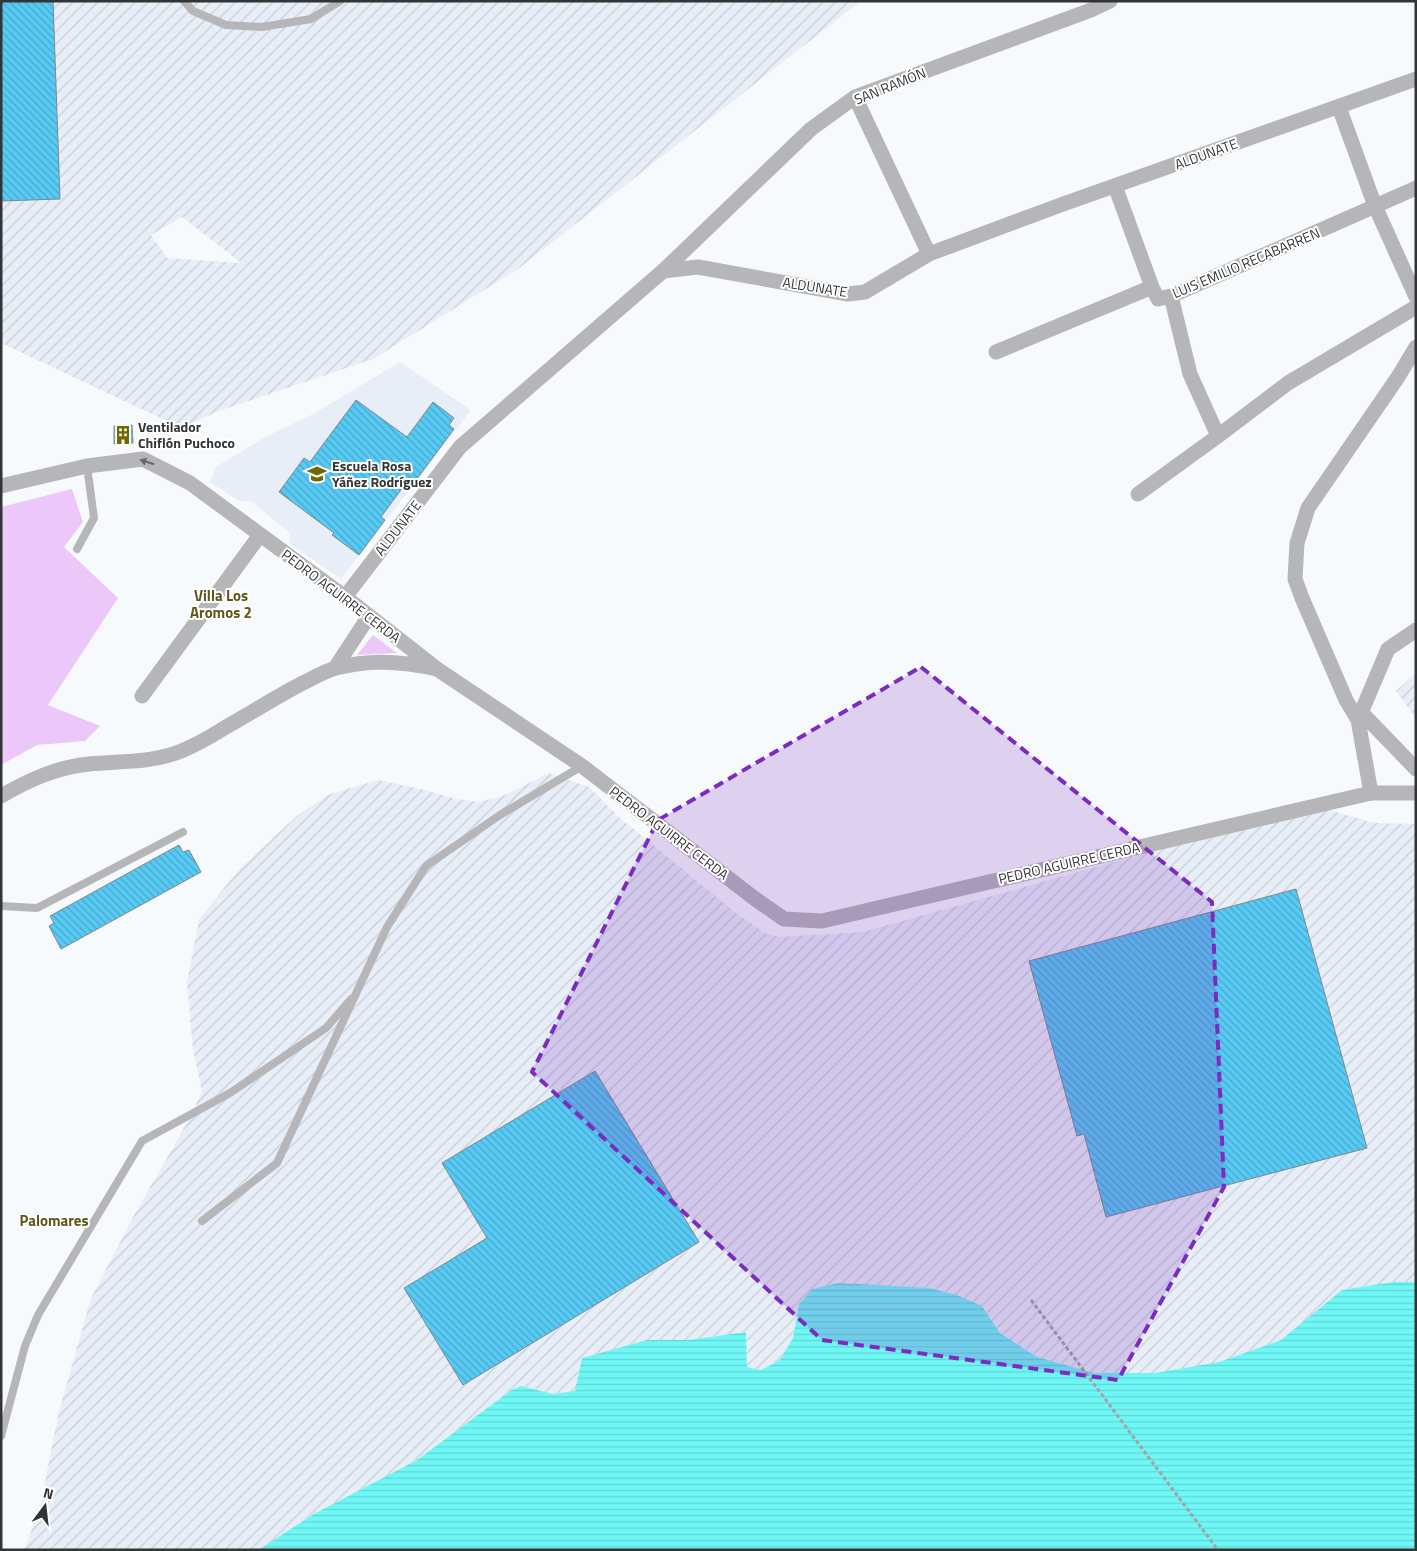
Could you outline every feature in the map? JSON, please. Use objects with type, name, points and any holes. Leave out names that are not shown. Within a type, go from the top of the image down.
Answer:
[{"type":"street","name":"SAN RAMÓN","points":[[663,271],[811,129],[855,97],[1091,10],[1110,1]]},
{"type":"street","name":"ALDUNATE","points":[[345,597],[460,447],[663,271],[698,267],[848,294],[865,292],[930,254],[1066,203],[1416,79]]},
{"type":"street","points":[[855,97],[930,254]]},
{"type":"street","points":[[1339,107],[1375,206],[1416,296]]},
{"type":"street","name":"LUIS EMILIO RECABARREN","points":[[1115,186],[1152,287],[1158,298],[1171,296],[1416,188]]},
{"type":"street","points":[[996,352],[1152,287]]},
{"type":"street","points":[[1171,296],[1190,374],[1218,436]]},
{"type":"street","points":[[1138,494],[1288,383],[1416,307]]},
{"type":"street","points":[[1416,347],[1398,377],[1308,508],[1297,542],[1295,579],[1346,700],[1359,716],[1416,769]]},
{"type":"street","name":"PEDRO AGUIRRE CERDA","points":[[1,486],[88,466],[143,459],[190,483],[345,597],[437,669],[582,766],[784,919],[822,921],[1371,793],[1416,794]]},
{"type":"street","points":[[142,696],[260,535]]},
{"type":"street","points":[[336,668],[369,616]]},
{"type":"street","points":[[1371,793],[1359,716],[1388,648],[1416,630]]},
{"type":"street","points":[[1,796],[34,778],[70,767],[151,759],[177,753],[220,731],[274,698],[336,668],[389,662],[416,664],[437,669]]},
{"type":"lane","points":[[184,1],[193,11],[226,25],[262,27],[311,18],[340,1]]},
{"type":"lane","points":[[77,549],[94,518],[88,466]]},
{"type":"lane","points":[[202,1222],[277,1163],[387,927],[426,866],[500,815],[582,766]]},
{"type":"lane","points":[[1,906],[37,908],[183,832]]},
{"type":"lane","points":[[1,1436],[25,1346],[38,1315],[142,1141],[230,1093],[326,1028],[357,992]]},
{"type":"path","points":[[1031,1300],[1218,1550]]},
{"type":"highlighted area","points":[[921,667],[1212,902],[1224,1187],[1118,1380],[822,1340],[532,1072],[658,820]]},
{"type":"shaded area","points":[[1,1],[861,1],[518,269],[373,359],[216,412],[182,428],[1,343]],"holes":[[[182,217],[240,262],[167,258],[151,235]]]},
{"type":"shaded area","name":"Escuela Rosa Yáñez Rodríguez","points":[[400,362],[471,410],[341,579],[290,544],[290,533],[251,501],[239,501],[210,482],[216,467],[265,437],[315,413]]},
{"type":"shaded area","points":[[72,489],[83,522],[64,547],[118,598],[48,705],[100,726],[85,741],[37,745],[1,765],[1,507]]},
{"type":"shaded area","points":[[373,635],[397,653],[357,655]]},
{"type":"shaded area","points":[[1416,673],[1416,718],[1396,691]]},
{"type":"shaded area","points":[[549,773],[589,787],[620,818],[736,913],[765,933],[779,937],[863,932],[1315,806],[1374,823],[1416,824],[1416,1282],[1393,1282],[1342,1290],[1282,1340],[1219,1362],[1155,1373],[1094,1373],[1037,1357],[1000,1333],[982,1306],[799,1304],[793,1338],[780,1360],[761,1370],[747,1367],[746,1332],[688,1340],[647,1340],[579,1369],[576,1391],[553,1394],[521,1387],[510,1391],[417,1460],[314,1514],[258,1550],[24,1550],[39,1511],[59,1411],[91,1298],[202,1092],[193,1049],[187,983],[199,920],[238,870],[298,815],[330,794],[378,780],[457,799],[479,802],[505,795]]},
{"type":"water","points":[[1393,1282],[1416,1282],[1416,1550],[258,1550],[314,1514],[417,1460],[510,1391],[521,1386],[553,1394],[575,1391],[582,1358],[647,1340],[688,1340],[746,1332],[747,1367],[761,1370],[780,1360],[793,1338],[799,1304],[812,1289],[839,1283],[929,1288],[957,1295],[982,1306],[1000,1333],[1037,1357],[1094,1373],[1155,1373],[1219,1362],[1281,1340],[1342,1290]]},
{"type":"building","points":[[1,1],[53,1],[60,199],[1,201]]},
{"type":"building","points":[[356,400],[407,437],[433,402],[454,418],[449,425],[454,429],[411,487],[406,483],[381,517],[385,520],[359,555],[332,535],[334,533],[279,492],[304,458],[310,462]]},
{"type":"building","name":"Ventilador Chiflón Puchoco","points":[[132,425],[133,443],[114,444],[114,426]]},
{"type":"building","points":[[179,845],[183,852],[189,850],[201,872],[61,949],[49,926],[54,923],[50,916]]},
{"type":"building","points":[[1296,889],[1367,1148],[1106,1217],[1084,1134],[1077,1136],[1029,961]]},
{"type":"building","points":[[595,1071],[699,1242],[463,1385],[404,1288],[487,1238],[442,1163]]},
{"type":"place","name":"Ventilador Chiflón Puchoco","points":[[123,435]]},
{"type":"place","name":"Escuela Rosa Yáñez Rodríguez","points":[[317,474]]},
{"type":"district","name":"Villa Los Aromos 2","points":[[221,604]]},
{"type":"district","name":"Palomares","points":[[54,1221]]}]
